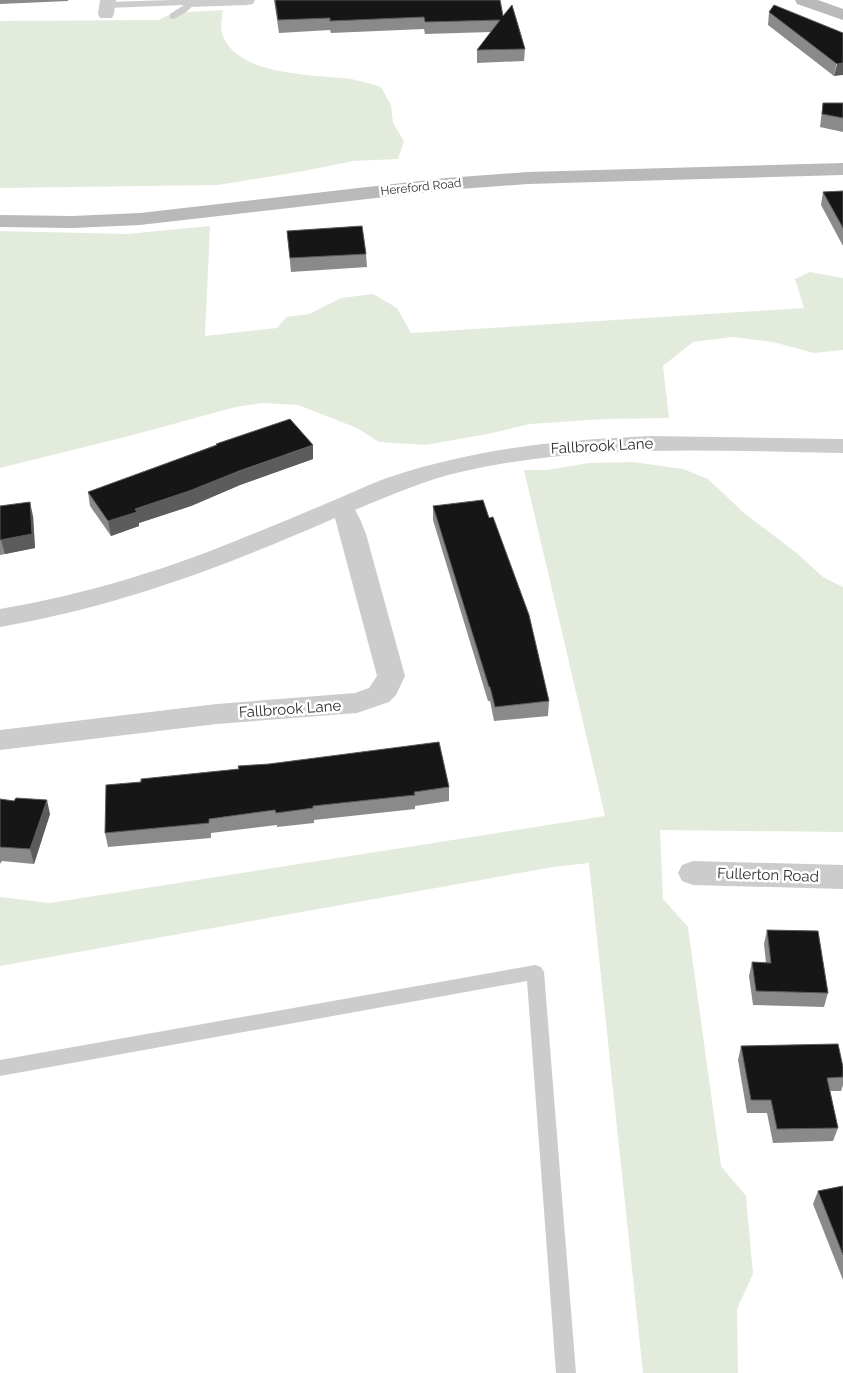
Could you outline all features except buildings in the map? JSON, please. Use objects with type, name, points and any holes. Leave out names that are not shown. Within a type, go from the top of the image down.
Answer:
[{"type":"street","points":[[191,1],[247,0]]},
{"type":"street","points":[[803,0],[843,15]]},
{"type":"street","name":"Hereford Road","points":[[0,221],[72,222],[140,219],[436,185],[528,178],[843,168]]},
{"type":"street","name":"Fallbrook Lane","points":[[0,618],[114,595],[207,564],[397,483],[450,466],[506,454],[562,446],[620,443],[843,446]]},
{"type":"street","name":"Fallbrook Lane","points":[[0,740],[217,714],[357,703],[379,695],[386,688],[391,676],[353,534],[348,519],[340,507]]},
{"type":"street","name":"Fullerton Road","points":[[694,874],[843,878]]},
{"type":"lane","points":[[107,6],[191,1],[188,7],[173,16]]},
{"type":"lane","points":[[0,1068],[535,972],[566,1373]]},
{"type":"green space","points":[[223,10],[222,33],[230,47],[243,58],[259,66],[298,74],[351,79],[381,87],[391,105],[393,123],[404,141],[398,159],[353,161],[218,185],[0,188],[0,21],[158,20],[173,13]]},
{"type":"green space","points":[[210,226],[205,336],[277,328],[286,317],[309,314],[341,298],[373,294],[397,308],[411,333],[804,308],[795,279],[810,272],[843,278],[843,350],[814,353],[773,342],[733,337],[693,342],[663,366],[669,418],[605,419],[530,424],[488,434],[425,445],[379,442],[357,428],[298,405],[262,403],[236,407],[0,468],[0,231],[127,234]]},
{"type":"green space","points":[[634,462],[683,469],[708,479],[743,512],[799,555],[823,577],[843,587],[843,832],[660,830],[663,899],[688,927],[721,1166],[746,1196],[753,1274],[737,1309],[738,1373],[643,1373],[589,863],[553,867],[0,966],[0,897],[50,903],[605,816],[524,470],[547,470],[589,463]]}]
